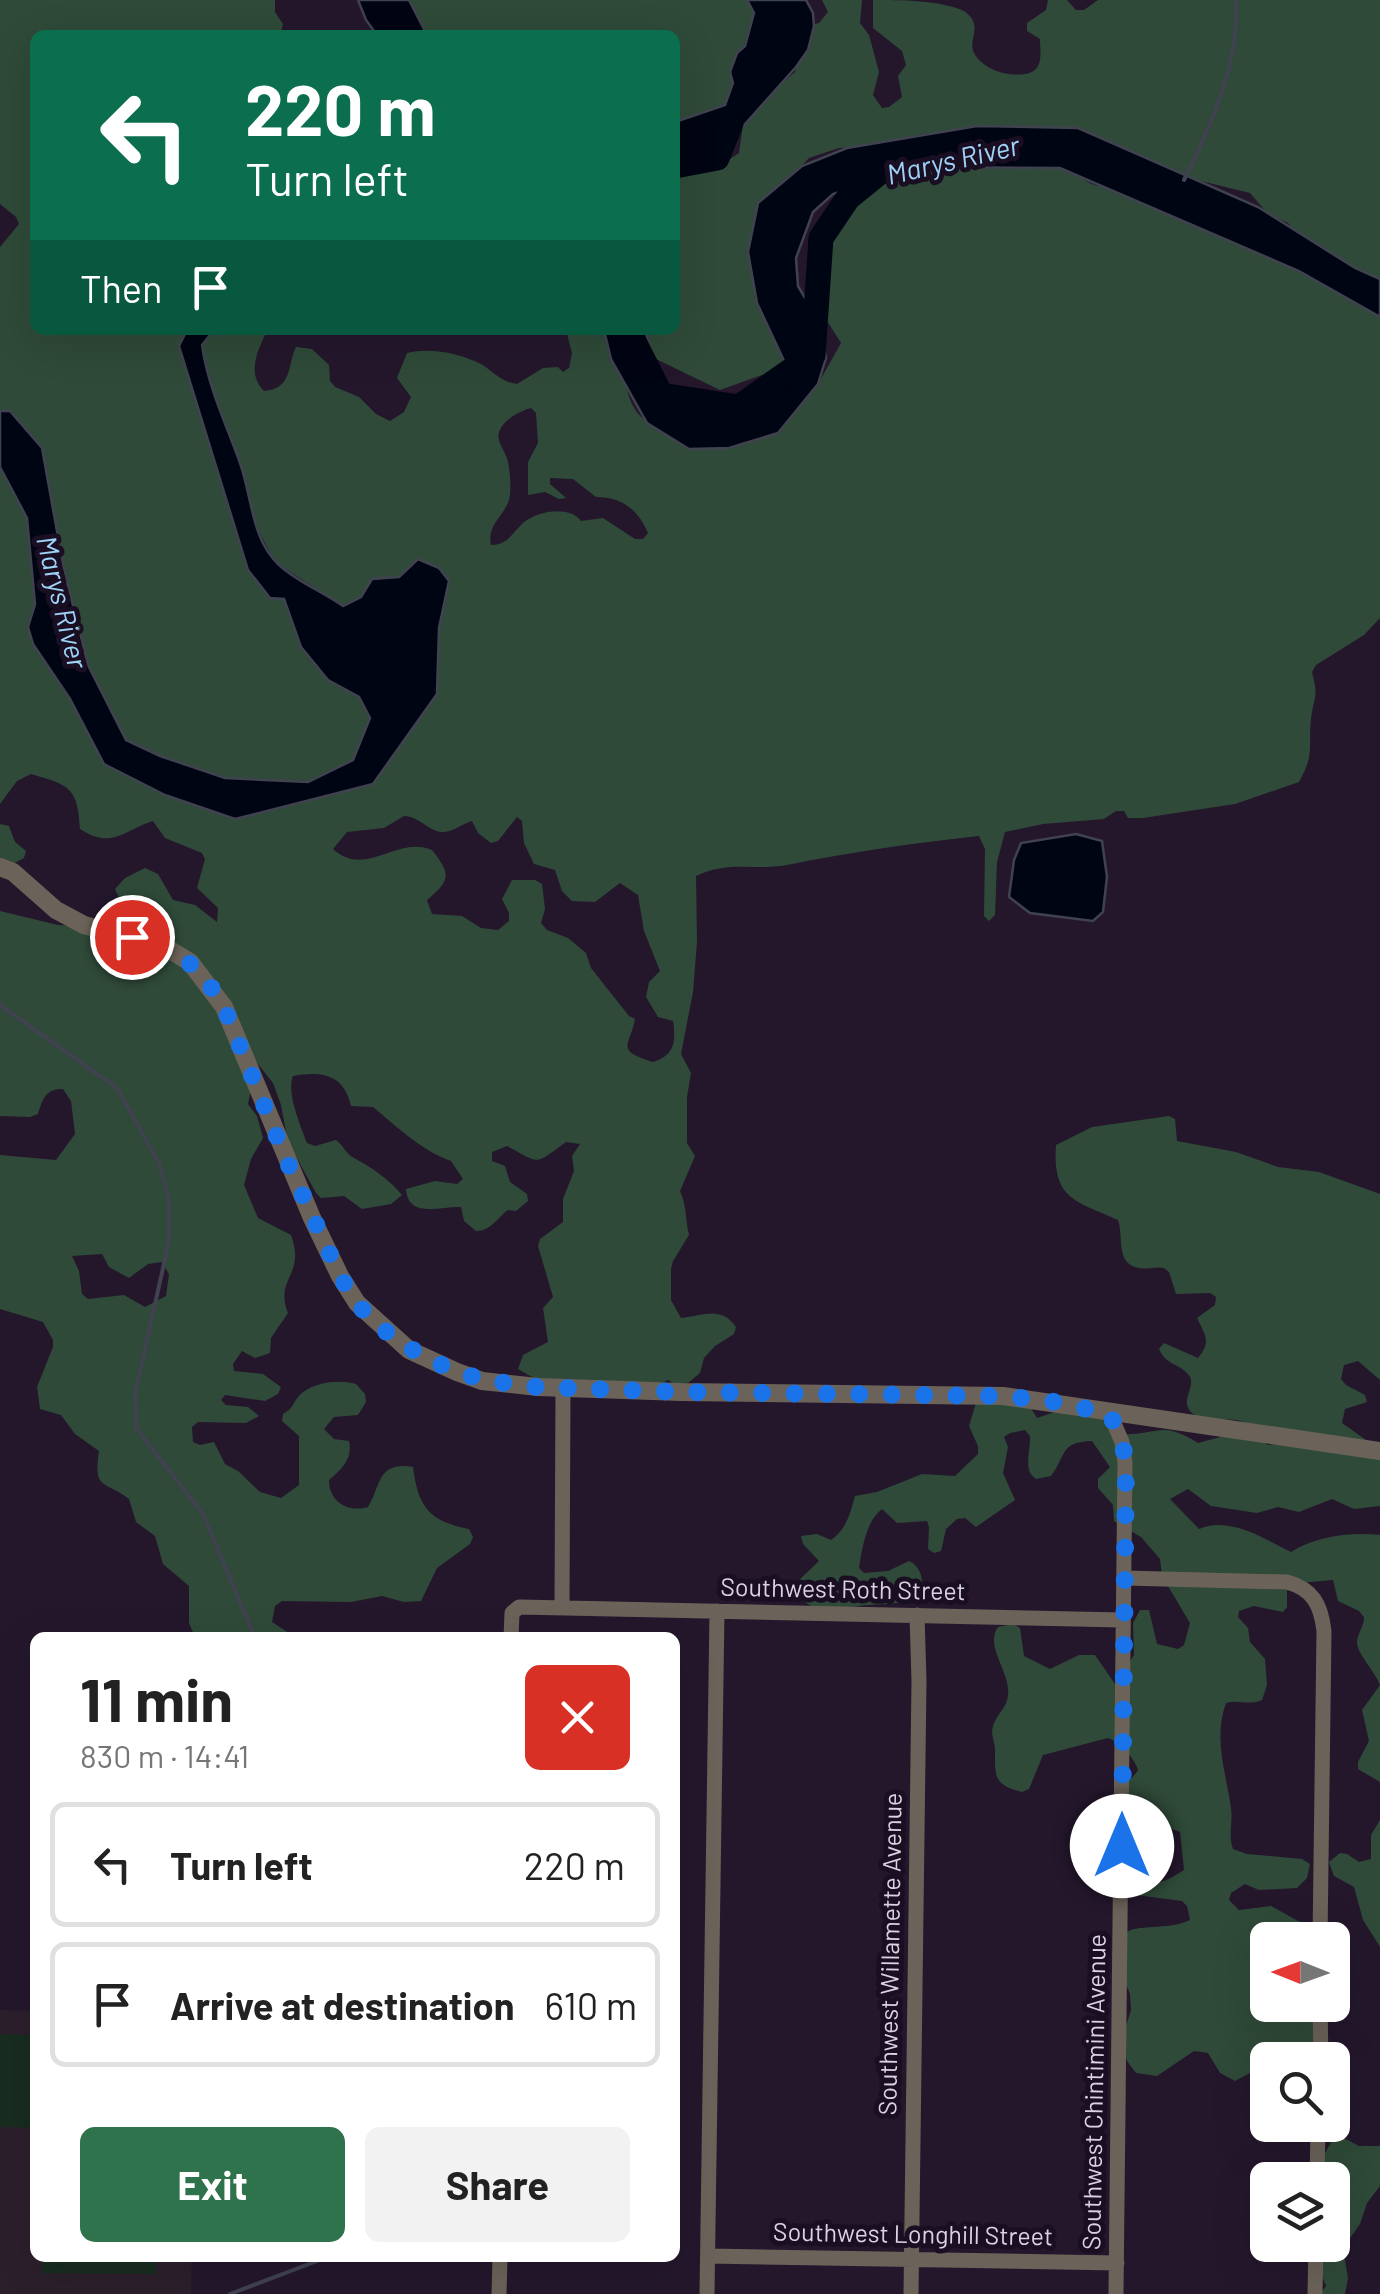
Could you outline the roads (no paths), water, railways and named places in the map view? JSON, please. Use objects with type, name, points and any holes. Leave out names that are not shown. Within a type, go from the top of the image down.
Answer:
[{"type":"street","points":[[0,867],[13,872],[56,910],[94,929],[164,947],[190,962],[205,978],[224,1007],[286,1159],[340,1276],[357,1304],[384,1330],[426,1359],[482,1380],[563,1388],[1003,1396],[1380,1451]]},
{"type":"street","points":[[562,1608],[563,1388]]},
{"type":"street","name":"Southwest Chintimini Avenue","points":[[1110,1414],[1126,1462],[1116,2294]]},
{"type":"street","points":[[1124,1578],[1288,1582],[1314,1597],[1324,1631],[1320,1922]]},
{"type":"street","name":"Southwest Roth Street","points":[[511,1632],[515,1610],[562,1608],[1122,1620]]},
{"type":"street","points":[[707,2294],[716,1611]]},
{"type":"street","name":"Southwest Willamette Avenue","points":[[910,2294],[917,1615]]},
{"type":"street","name":"Southwest Longhill Street","points":[[708,2256],[1117,2264]]},
{"type":"street","points":[[499,2294],[500,2262]]},
{"type":"street","points":[[1315,2294],[1316,2262]]},
{"type":"water","points":[[358,0],[409,0],[424,30],[373,30]]},
{"type":"water","points":[[747,0],[806,0],[814,26],[808,50],[721,151],[680,163],[680,120],[725,105],[733,83],[730,72],[737,53],[745,46],[754,13]]},
{"type":"water","points":[[977,126],[1078,128],[1258,207],[1355,268],[1380,279],[1380,317],[1299,271],[1060,168],[930,167],[878,178],[833,194],[813,212],[796,258],[798,286],[819,322],[826,358],[818,384],[778,433],[729,448],[689,449],[647,423],[611,359],[605,335],[646,335],[660,377],[681,401],[736,409],[766,397],[786,365],[757,303],[748,252],[758,203],[802,166],[847,148]]},
{"type":"water","points":[[184,335],[210,335],[202,345],[208,376],[240,463],[257,529],[278,564],[343,606],[361,597],[372,579],[399,577],[418,559],[439,568],[449,581],[439,628],[437,694],[373,784],[235,819],[165,795],[104,764],[70,699],[33,644],[28,627],[35,604],[27,518],[0,467],[0,411],[10,411],[42,448],[64,570],[88,665],[126,740],[225,778],[308,782],[353,760],[370,718],[359,697],[328,680],[301,647],[284,599],[270,598],[248,570],[179,346]]},
{"type":"water","points":[[1076,834],[1102,841],[1107,877],[1103,912],[1093,921],[1030,913],[1009,897],[1014,860],[1021,843]]},
{"type":"waterway","points":[[1184,180],[1214,115],[1228,70],[1236,0]]},
{"type":"waterway","name":"Marys River","points":[[680,165],[717,158],[731,123]]},
{"type":"waterway","name":"Marys River","points":[[631,335],[661,395],[739,407],[813,355],[821,238],[848,198],[880,172],[900,168]]},
{"type":"waterway","points":[[0,1005],[117,1088],[159,1163],[169,1200],[169,1241],[135,1394],[136,1428],[203,1514],[252,1632]]},
{"type":"waterway","points":[[230,2294],[314,2262]]}]
